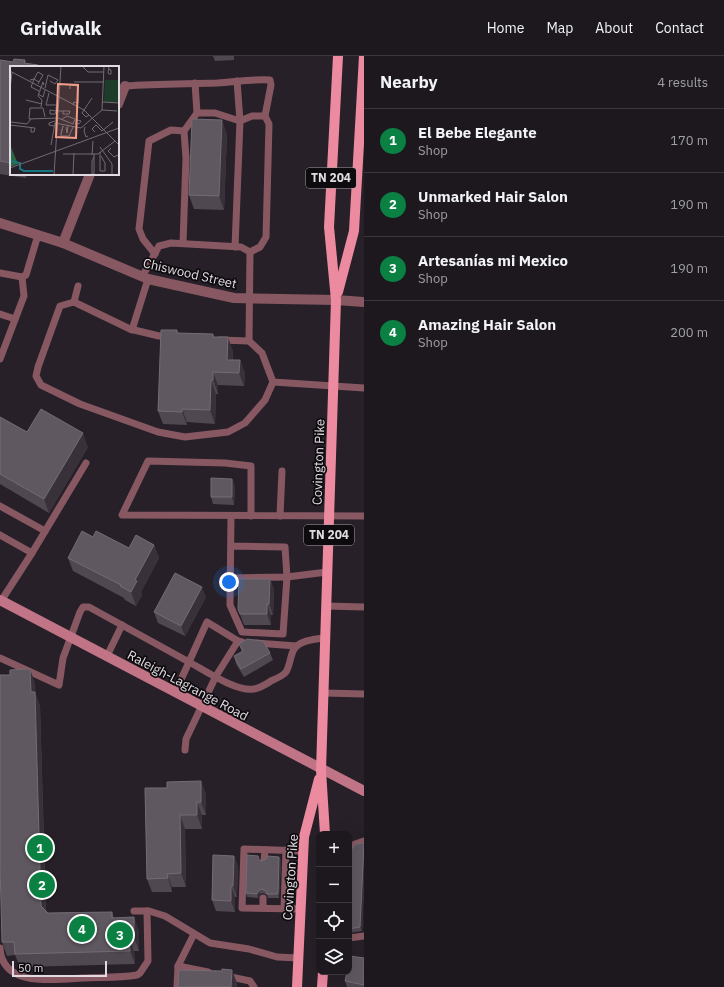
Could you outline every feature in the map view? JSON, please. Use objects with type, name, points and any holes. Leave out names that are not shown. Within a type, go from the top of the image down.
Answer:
[{"type":"main road","name":"Covington Pike","points":[[325,831],[321,770],[336,300],[329,227],[338,56]]},
{"type":"main road","name":"Covington Pike","points":[[336,300],[354,231],[364,56]]},
{"type":"main road","name":"Raleigh-Lagrange Road","points":[[1,600],[321,770],[364,791]]},
{"type":"main road","name":"Covington Pike","points":[[297,987],[304,837],[321,770]]},
{"type":"main road","points":[[322,987],[323,975]]},
{"type":"street","points":[[119,101],[125,86]]},
{"type":"street","points":[[63,243],[90,175]]},
{"type":"street","name":"Chiswood Street","points":[[0,223],[63,243],[145,278],[234,298],[364,302]]},
{"type":"lane","points":[[125,86],[254,79],[270,80],[271,85],[265,116],[269,124],[266,237],[260,247],[250,252]]},
{"type":"lane","points":[[235,247],[240,121],[237,81]]},
{"type":"lane","points":[[183,244],[186,158],[184,131],[196,113],[195,83]]},
{"type":"lane","points":[[196,113],[215,113],[240,121],[252,116],[265,116]]},
{"type":"lane","points":[[155,254],[143,238],[139,229],[149,141],[171,130],[184,131]]},
{"type":"lane","points":[[0,274],[22,277],[26,275],[38,235]]},
{"type":"lane","points":[[132,330],[145,278],[159,246],[171,243],[242,247],[250,252]]},
{"type":"lane","points":[[249,341],[248,298],[250,252]]},
{"type":"lane","points":[[0,360],[24,296],[22,277]]},
{"type":"lane","points":[[74,302],[78,286]]},
{"type":"lane","points":[[174,337],[160,336],[132,330],[74,302],[60,306],[36,376],[41,385],[80,404],[158,432],[185,436],[228,432],[245,423],[265,400],[273,382],[262,353],[249,341],[212,339]]},
{"type":"lane","points":[[0,314],[15,319]]},
{"type":"lane","points":[[273,382],[364,388]]},
{"type":"lane","points":[[251,516],[251,466],[148,461],[122,516],[251,516],[280,516],[329,516],[364,516]]},
{"type":"lane","points":[[1,600],[32,553],[86,463]]},
{"type":"lane","points":[[280,516],[282,471]]},
{"type":"lane","points":[[0,506],[45,531]]},
{"type":"lane","points":[[231,516],[230,605],[242,632],[283,634],[287,577],[286,547],[231,546]]},
{"type":"lane","points":[[0,535],[32,553]]},
{"type":"lane","points":[[230,578],[287,577],[328,572]]},
{"type":"lane","points":[[326,606],[364,607]]},
{"type":"lane","points":[[0,658],[59,685],[63,658],[83,607],[89,607],[237,688],[260,688],[285,673],[296,646]]},
{"type":"lane","points":[[175,693],[207,622],[238,641],[296,646],[316,639],[325,638]]},
{"type":"lane","points":[[107,656],[122,625]]},
{"type":"lane","points":[[184,750],[186,739],[201,706],[216,676],[238,641]]},
{"type":"lane","points":[[324,693],[364,694]]},
{"type":"lane","points":[[352,847],[364,840]]},
{"type":"lane","points":[[301,909],[242,908],[244,849],[303,851]]},
{"type":"lane","points":[[264,860],[265,850]]},
{"type":"lane","points":[[284,909],[286,850]]},
{"type":"lane","points":[[263,898],[263,908]]},
{"type":"lane","points":[[134,911],[147,911],[165,916],[210,943],[249,949],[277,957],[298,958]]},
{"type":"lane","points":[[0,948],[3,964],[11,974],[22,979],[37,981],[66,980],[137,975],[148,962],[147,911]]},
{"type":"lane","points":[[178,987],[178,966],[194,934]]},
{"type":"lane","points":[[352,938],[364,936]]},
{"type":"lane","points":[[178,966],[250,981],[254,987]]},
{"type":"building","points":[[14,59],[25,60],[24,63],[38,66],[10,66],[10,163],[0,161],[0,60],[13,62]]},
{"type":"building","points":[[192,119],[222,120],[219,196],[189,195]]},
{"type":"building","points":[[161,330],[177,330],[177,333],[213,334],[213,337],[228,337],[227,360],[240,360],[239,373],[213,372],[213,380],[211,380],[210,410],[182,409],[182,412],[158,411]]},
{"type":"building","points":[[41,409],[83,433],[44,499],[0,474],[0,417],[27,432]]},
{"type":"building","points":[[211,478],[232,479],[232,497],[211,497]]},
{"type":"building","points":[[82,531],[93,537],[96,531],[129,548],[136,535],[154,545],[135,580],[137,581],[131,592],[120,586],[121,585],[68,558]]},
{"type":"building","points":[[175,573],[202,587],[181,626],[154,612]]},
{"type":"building","points":[[239,579],[270,579],[267,614],[240,614],[238,609]]},
{"type":"building","points":[[247,639],[263,641],[270,653],[241,669],[234,656],[243,651],[239,644]]},
{"type":"building","points":[[30,669],[31,692],[35,692],[41,906],[48,913],[112,912],[112,918],[134,917],[134,937],[129,937],[130,951],[15,954],[14,942],[2,942],[0,864],[0,675],[10,675],[10,670]]},
{"type":"building","points":[[201,781],[201,802],[197,802],[197,815],[180,815],[181,873],[167,874],[168,878],[147,879],[145,788],[167,788],[167,782]]},
{"type":"building","points":[[364,843],[360,927],[352,928],[352,849],[356,844]]},
{"type":"building","points":[[213,855],[234,856],[231,901],[212,900]]},
{"type":"building","points":[[247,855],[258,856],[259,860],[262,861],[268,856],[279,857],[278,894],[267,894],[266,891],[262,889],[259,890],[257,894],[246,893]]},
{"type":"building","points":[[352,956],[364,958],[364,985],[345,981],[346,975],[352,975]]},
{"type":"building","points":[[222,969],[232,970],[231,987],[178,987],[179,970],[222,971]]},
{"type":"place","name":"El Bebe Elegante","points":[[40,848]]},
{"type":"place","name":"Unmarked Hair Salon","points":[[42,885]]},
{"type":"place","name":"Amazing Hair Salon","points":[[82,929]]},
{"type":"place","name":"Artesanías mi Mexico","points":[[120,935]]}]
